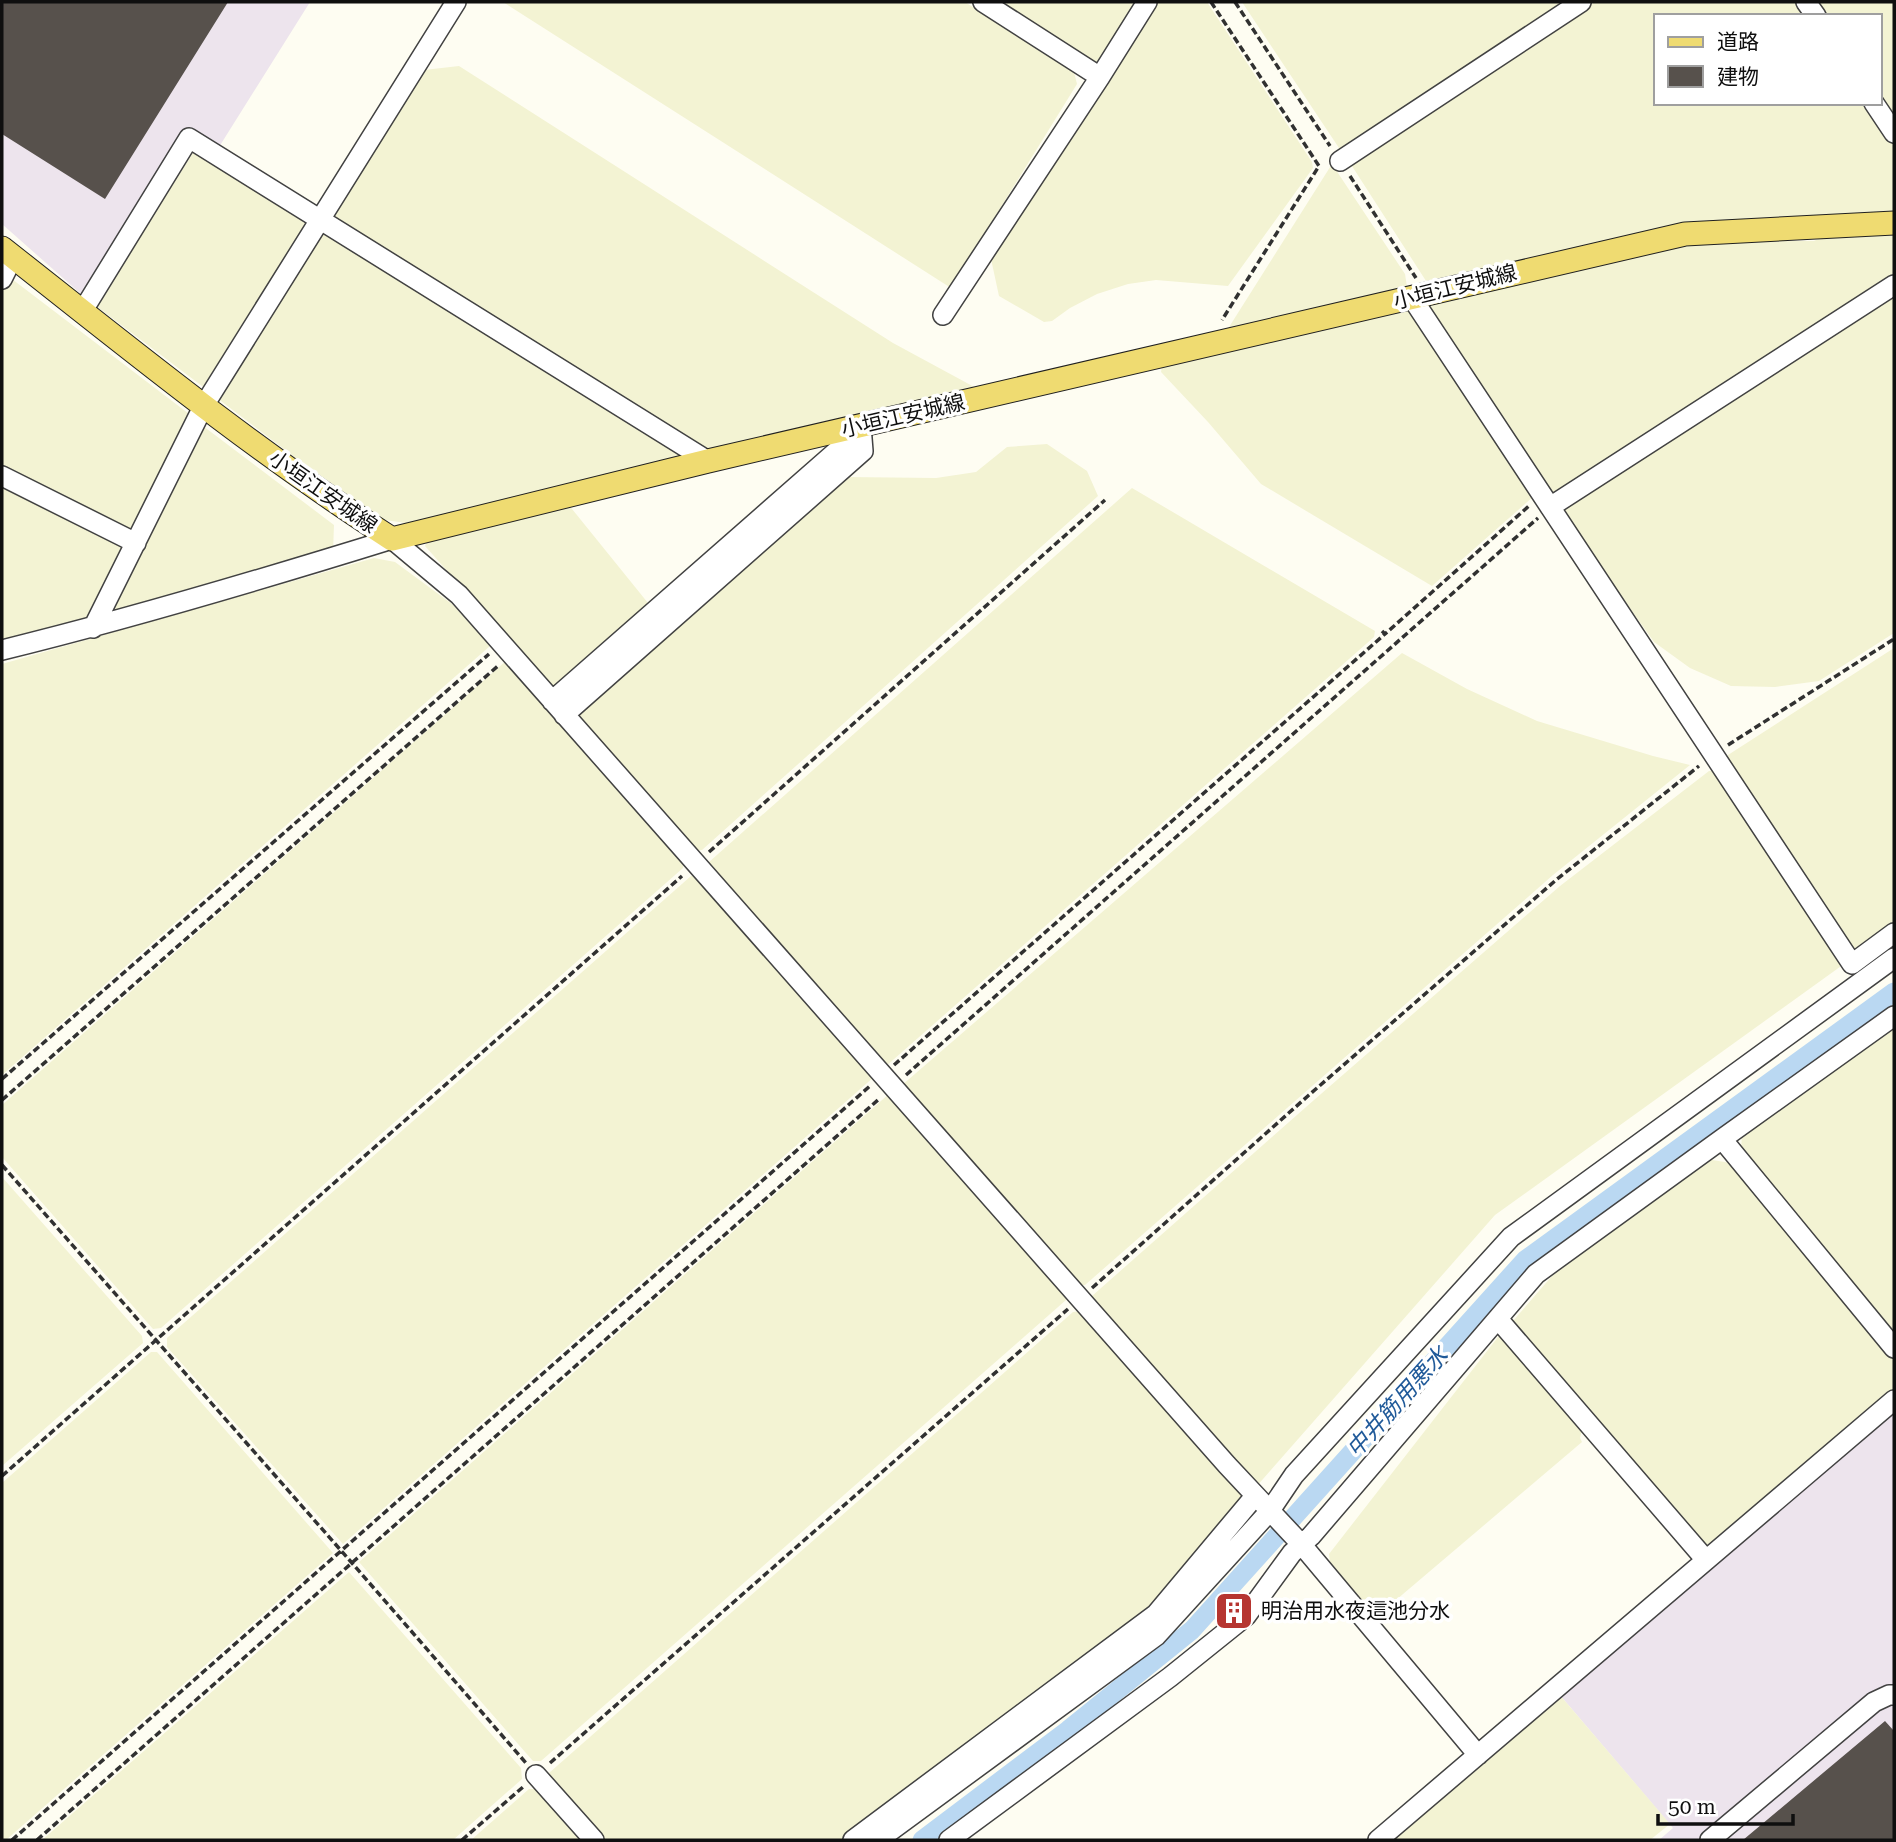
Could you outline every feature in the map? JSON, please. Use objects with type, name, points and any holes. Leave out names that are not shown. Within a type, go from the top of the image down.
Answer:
[{"type":"main road","name":"小垣江安城線","points":[[7,253],[203,407],[329,498],[392,539],[708,461],[1685,234],[1894,223]]},
{"type":"street","points":[[93,628],[203,407],[456,2]]},
{"type":"street","points":[[983,2],[1100,77]]},
{"type":"street","points":[[943,315],[1147,2]]},
{"type":"street","points":[[1340,161],[1581,2]]},
{"type":"street","points":[[1875,105],[1894,133]]},
{"type":"street","points":[[82,312],[189,138],[708,461]]},
{"type":"street","points":[[2,279],[7,253]]},
{"type":"street","points":[[1546,501],[1894,285]]},
{"type":"street","points":[[1412,298],[1852,964],[1894,933]]},
{"type":"street","points":[[558,708],[862,426]]},
{"type":"street","points":[[2,476],[136,543]]},
{"type":"street","points":[[2,650],[93,628],[392,539],[459,595],[1079,1299],[1297,1540],[1478,1755]]},
{"type":"street","points":[[878,1840],[1156,1636],[1271,1514],[1294,1475],[1511,1237],[1894,958]]},
{"type":"street","points":[[949,1840],[1170,1677],[1245,1616],[1292,1553],[1297,1540],[1536,1274],[1894,1016]]},
{"type":"street","points":[[1721,1139],[1894,1348]]},
{"type":"street","points":[[1498,1318],[1588,1424],[1582,1436],[1701,1565]]},
{"type":"street","points":[[1378,1840],[1894,1400]]},
{"type":"street","points":[[853,1840],[1156,1614],[1255,1496]]},
{"type":"street","points":[[1710,1840],[1874,1702],[1894,1695]]},
{"type":"street","points":[[536,1775],[594,1840]]},
{"type":"path","points":[[1206,346],[1319,166],[1212,2]]},
{"type":"path","points":[[2,1476],[1105,500]]},
{"type":"path","points":[[37,1840],[352,1563],[1383,633],[1546,501]]},
{"type":"path","points":[[12,1840],[887,1081],[1546,501]]},
{"type":"path","points":[[462,1840],[1556,880],[1715,754],[1894,639]]},
{"type":"path","points":[[2,1079],[506,649]]},
{"type":"path","points":[[2,1100],[506,649]]},
{"type":"path","points":[[2,1166],[536,1775]]},
{"type":"shaded area","points":[[2,2],[310,2],[219,147],[186,127],[81,294],[2,224]]},
{"type":"shaded area","points":[[1894,1409],[1894,1840],[1659,1840],[1673,1828],[1559,1694]]},
{"type":"green space","points":[[503,2],[965,2],[1074,72],[1077,84],[951,288]]},
{"type":"green space","points":[[997,2],[1139,2],[1103,61],[1094,63]]},
{"type":"green space","points":[[1154,2],[1207,2],[1312,162],[1313,168],[1228,286],[1156,280],[1128,284],[1097,294],[1052,321],[1044,322],[999,296],[991,259]]},
{"type":"green space","points":[[1242,2],[1571,2],[1350,148],[1339,148]]},
{"type":"green space","points":[[1595,2],[1801,2],[1810,14],[1654,14],[1654,105],[1870,105],[1894,141],[1894,216],[1686,230],[1428,284],[1350,163]]},
{"type":"green space","points":[[1812,2],[1894,2],[1894,127],[1881,105],[1882,14],[1820,14]]},
{"type":"green space","points":[[459,66],[893,343],[978,389],[711,455],[336,221],[335,213],[424,70]]},
{"type":"green space","points":[[201,152],[307,219],[310,227],[206,389],[96,306],[193,153]]},
{"type":"green space","points":[[1332,164],[1405,274],[1407,287],[1402,294],[1224,335]]},
{"type":"green space","points":[[1894,230],[1894,277],[1555,496],[1425,301],[1684,241],[1814,241],[1830,233]]},
{"type":"green space","points":[[330,233],[683,455],[684,462],[430,522],[385,520],[361,508],[217,398],[321,235]]},
{"type":"green space","points":[[8,276],[193,417],[132,536],[2,471],[2,287]]},
{"type":"green space","points":[[1894,292],[1894,633],[1819,681],[1775,687],[1731,686],[1690,668],[1654,642],[1559,509]]},
{"type":"green space","points":[[1400,308],[1413,309],[1534,496],[1432,586],[1261,484],[1161,372],[1162,366]]},
{"type":"green space","points":[[203,426],[334,525],[333,552],[115,615],[111,611]]},
{"type":"green space","points":[[1047,444],[1087,471],[1098,496],[702,850],[694,851],[572,713],[847,477],[936,478],[976,472],[1007,447]]},
{"type":"green space","points":[[2,482],[128,545],[92,622],[2,643]]},
{"type":"green space","points":[[1132,488],[1375,631],[1374,637],[885,1067],[709,870],[709,862]]},
{"type":"green space","points":[[568,504],[648,603],[554,691],[425,546],[427,541]]},
{"type":"green space","points":[[374,558],[395,562],[452,604],[490,646],[2,1075],[2,664]]},
{"type":"green space","points":[[1894,648],[1894,927],[1860,952],[1852,951],[1728,765],[1728,755]]},
{"type":"green space","points":[[1402,653],[1467,689],[1537,721],[1690,765],[1553,875],[1085,1285],[1076,1285],[901,1086]]},
{"type":"green space","points":[[507,660],[683,860],[683,868],[161,1328],[153,1329],[2,1157],[2,1105]]},
{"type":"green space","points":[[1709,771],[1716,771],[1844,964],[1495,1215],[1256,1487],[1092,1303],[1092,1296],[1560,886]]},
{"type":"green space","points":[[691,876],[698,876],[875,1076],[343,1544],[167,1347],[167,1338]]},
{"type":"green space","points":[[1894,1022],[1894,1335],[1741,1154],[1742,1131]]},
{"type":"green space","points":[[890,1093],[1065,1293],[1066,1300],[541,1761],[533,1761],[359,1562]]},
{"type":"green space","points":[[1706,1159],[1731,1163],[1894,1357],[1894,1390],[1707,1549],[1513,1321],[1552,1276]]},
{"type":"green space","points":[[2,1177],[142,1336],[143,1343],[2,1466]]},
{"type":"green space","points":[[1082,1311],[1247,1499],[1154,1611],[846,1840],[602,1840],[550,1781],[549,1773],[1073,1312]]},
{"type":"green space","points":[[1501,1335],[1583,1426],[1580,1438],[1582,1442],[1376,1617],[1330,1562],[1329,1554]]},
{"type":"green space","points":[[151,1352],[157,1352],[333,1553],[6,1840],[2,1840],[2,1483]]},
{"type":"green space","points":[[349,1572],[521,1768],[522,1779],[453,1840],[42,1840]]},
{"type":"green space","points":[[1559,1694],[1670,1824],[1650,1840],[1390,1840]]},
{"type":"green space","points":[[529,1789],[539,1789],[585,1840],[471,1840]]},
{"type":"building","points":[[2,2],[228,2],[105,199],[2,134]]},
{"type":"building","points":[[1885,1721],[1894,1731],[1894,1840],[1743,1840]]},
{"type":"waterway","name":"中井筋用悪水","points":[[922,1840],[1068,1730],[1192,1630],[1525,1260],[1894,992]]},
{"type":"place","name":"明治用水夜這池分水","points":[[1234,1611]]}]
